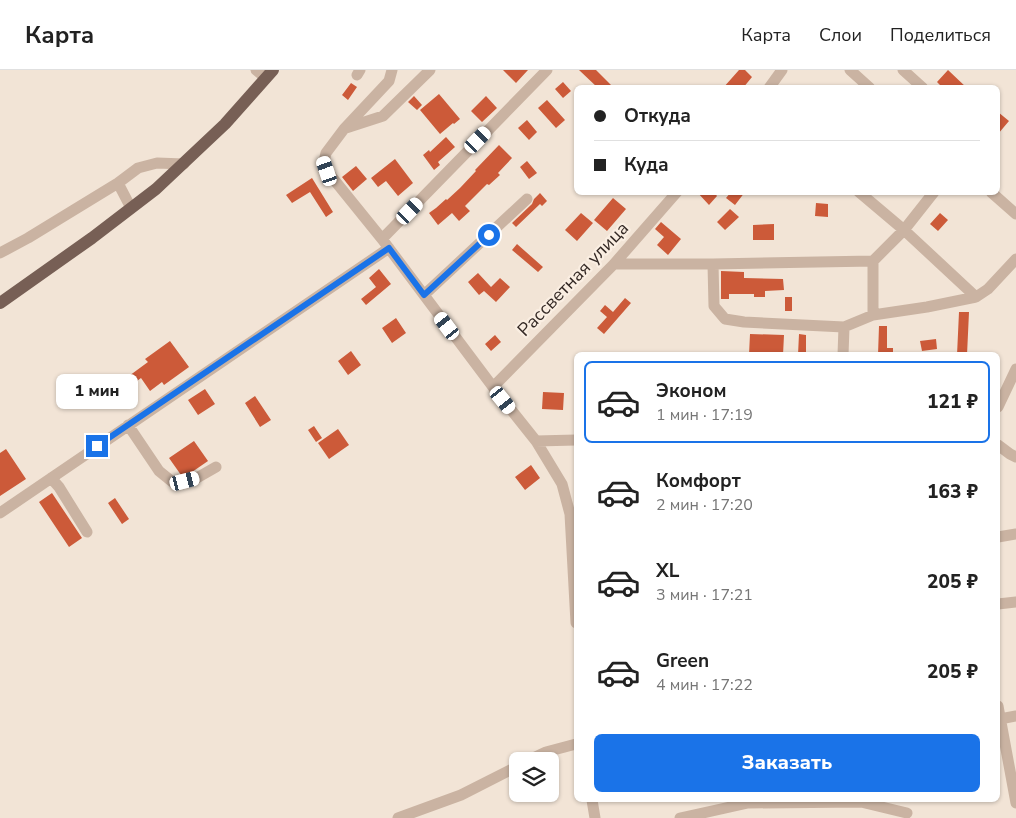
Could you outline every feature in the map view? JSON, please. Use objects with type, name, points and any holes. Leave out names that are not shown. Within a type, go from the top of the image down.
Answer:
[{"type":"main road","points":[[0,303],[156,189],[225,124],[265,73]]},
{"type":"street","points":[[392,70],[389,81],[344,129],[326,153],[324,161],[327,171],[386,244],[493,387],[536,440],[562,484],[570,514],[574,587]]},
{"type":"street","points":[[344,129],[383,116],[430,70]]},
{"type":"street","points":[[0,512],[128,425],[386,244],[547,70]]},
{"type":"street","points":[[771,85],[783,70]]},
{"type":"street","points":[[850,70],[867,85]]},
{"type":"street","points":[[903,70],[920,85]]},
{"type":"street","points":[[0,254],[138,168],[157,163],[184,164]]},
{"type":"street","points":[[118,182],[131,208]]},
{"type":"street","name":"Рассветная улица","points":[[493,387],[614,264],[674,195]]},
{"type":"street","points":[[863,195],[904,230],[976,297]]},
{"type":"street","points":[[614,264],[873,261],[904,230],[932,195]]},
{"type":"street","points":[[994,195],[1016,214]]},
{"type":"street","points":[[424,295],[528,200]]},
{"type":"street","points":[[713,264],[714,306],[725,319],[744,322],[844,327],[873,314],[927,307],[976,297],[988,289],[1016,259]]},
{"type":"street","points":[[873,261],[873,314]]},
{"type":"street","points":[[843,352],[844,327]]},
{"type":"street","points":[[1000,403],[1016,369]]},
{"type":"street","points":[[128,425],[158,471],[175,484],[195,479],[216,467]]},
{"type":"street","points":[[536,440],[574,440]]},
{"type":"street","points":[[1000,446],[1016,457]]},
{"type":"street","points":[[51,478],[59,487],[87,532]]},
{"type":"street","points":[[1000,538],[1016,534]]},
{"type":"street","points":[[1000,604],[1016,602]]},
{"type":"street","points":[[1016,716],[1000,719],[1016,802]]},
{"type":"street","points":[[546,752],[574,745]]},
{"type":"street","points":[[398,818],[461,794],[509,770]]},
{"type":"street","points":[[592,802],[595,818]]},
{"type":"street","points":[[680,818],[748,803],[861,802],[907,815],[905,802]]},
{"type":"building","points":[[503,70],[528,70],[516,83]]},
{"type":"building","points":[[579,70],[596,70],[611,85],[595,85]]},
{"type":"building","points":[[739,70],[745,70],[752,77],[745,85],[726,85]]},
{"type":"building","points":[[948,70],[964,85],[940,85],[937,82]]},
{"type":"building","points":[[563,82],[571,91],[563,98],[555,89]]},
{"type":"building","points":[[351,83],[357,87],[348,100],[342,95]]},
{"type":"building","points":[[439,94],[460,119],[440,134],[420,110]]},
{"type":"building","points":[[414,96],[422,105],[417,110],[408,102]]},
{"type":"building","points":[[486,96],[497,108],[482,122],[471,111]]},
{"type":"building","points":[[547,100],[565,120],[556,128],[538,108]]},
{"type":"building","points":[[1000,114],[1009,121],[1000,132]]},
{"type":"building","points":[[527,120],[537,132],[529,140],[518,128]]},
{"type":"building","points":[[446,137],[455,147],[438,162],[440,165],[434,170],[423,155],[429,150],[430,152]]},
{"type":"building","points":[[499,145],[512,158],[498,173],[500,175],[489,185],[487,184],[465,206],[470,211],[459,221],[452,213],[438,225],[429,213],[460,188]]},
{"type":"building","points":[[395,159],[413,183],[398,196],[386,181],[378,187],[371,178]]},
{"type":"building","points":[[527,161],[537,173],[529,179],[520,167]]},
{"type":"building","points":[[356,166],[367,179],[353,191],[342,177]]},
{"type":"building","points":[[312,178],[333,212],[326,217],[310,192],[292,203],[286,195]]},
{"type":"building","points":[[540,193],[547,201],[542,206],[540,204],[516,227],[512,223],[532,204]]},
{"type":"building","points":[[700,195],[716,195],[709,205]]},
{"type":"building","points":[[728,195],[743,195],[735,205],[726,198]]},
{"type":"building","points":[[613,198],[626,209],[607,231],[594,220]]},
{"type":"building","points":[[816,203],[828,204],[828,217],[815,216]]},
{"type":"building","points":[[730,209],[739,217],[725,230],[717,222]]},
{"type":"building","points":[[581,213],[593,223],[577,241],[565,230]]},
{"type":"building","points":[[940,213],[948,220],[938,231],[930,224]]},
{"type":"building","points":[[661,222],[681,239],[668,255],[657,245],[664,237],[655,229]]},
{"type":"building","points":[[774,224],[774,240],[753,240],[753,225]]},
{"type":"building","points":[[517,244],[543,267],[538,272],[512,250]]},
{"type":"building","points":[[379,269],[391,284],[366,305],[361,299],[376,287],[369,278]]},
{"type":"building","points":[[721,271],[744,272],[744,278],[783,279],[784,290],[765,291],[765,297],[754,297],[754,294],[729,294],[729,299],[721,299]]},
{"type":"building","points":[[478,273],[491,287],[500,278],[510,287],[496,302],[484,291],[479,295],[468,282]]},
{"type":"building","points":[[785,297],[792,297],[792,311],[785,311]]},
{"type":"building","points":[[625,298],[631,303],[604,334],[597,328],[607,317],[600,311],[605,305],[613,312]]},
{"type":"building","points":[[959,312],[969,312],[967,352],[957,352]]},
{"type":"building","points":[[396,318],[406,333],[392,343],[382,328]]},
{"type":"building","points":[[879,326],[887,326],[887,348],[893,348],[893,352],[878,352]]},
{"type":"building","points":[[750,334],[784,335],[783,352],[749,352]]},
{"type":"building","points":[[799,334],[806,335],[806,352],[798,352]]},
{"type":"building","points":[[495,335],[501,342],[491,351],[485,344]]},
{"type":"building","points":[[936,339],[937,349],[922,351],[920,341]]},
{"type":"building","points":[[170,341],[189,367],[164,385],[162,382],[150,391],[141,378],[129,387],[138,399],[132,403],[118,384],[148,362],[145,359]]},
{"type":"building","points":[[351,351],[361,365],[348,375],[338,361]]},
{"type":"building","points":[[205,389],[215,404],[198,415],[188,400]]},
{"type":"building","points":[[543,392],[564,393],[563,410],[542,409]]},
{"type":"building","points":[[255,396],[271,420],[260,427],[245,403]]},
{"type":"building","points":[[314,426],[322,438],[316,442],[308,430]]},
{"type":"building","points":[[338,429],[349,445],[329,459],[318,443]]},
{"type":"building","points":[[194,441],[208,461],[192,472],[181,475],[169,458]]},
{"type":"building","points":[[6,449],[26,479],[0,496],[0,453]]},
{"type":"building","points":[[531,465],[540,478],[525,490],[515,477]]},
{"type":"building","points":[[52,493],[82,538],[69,547],[39,502]]},
{"type":"building","points":[[115,498],[129,519],[122,524],[108,503]]},
{"type":"route","points":[[97,446],[389,248],[424,295],[489,235]]}]
